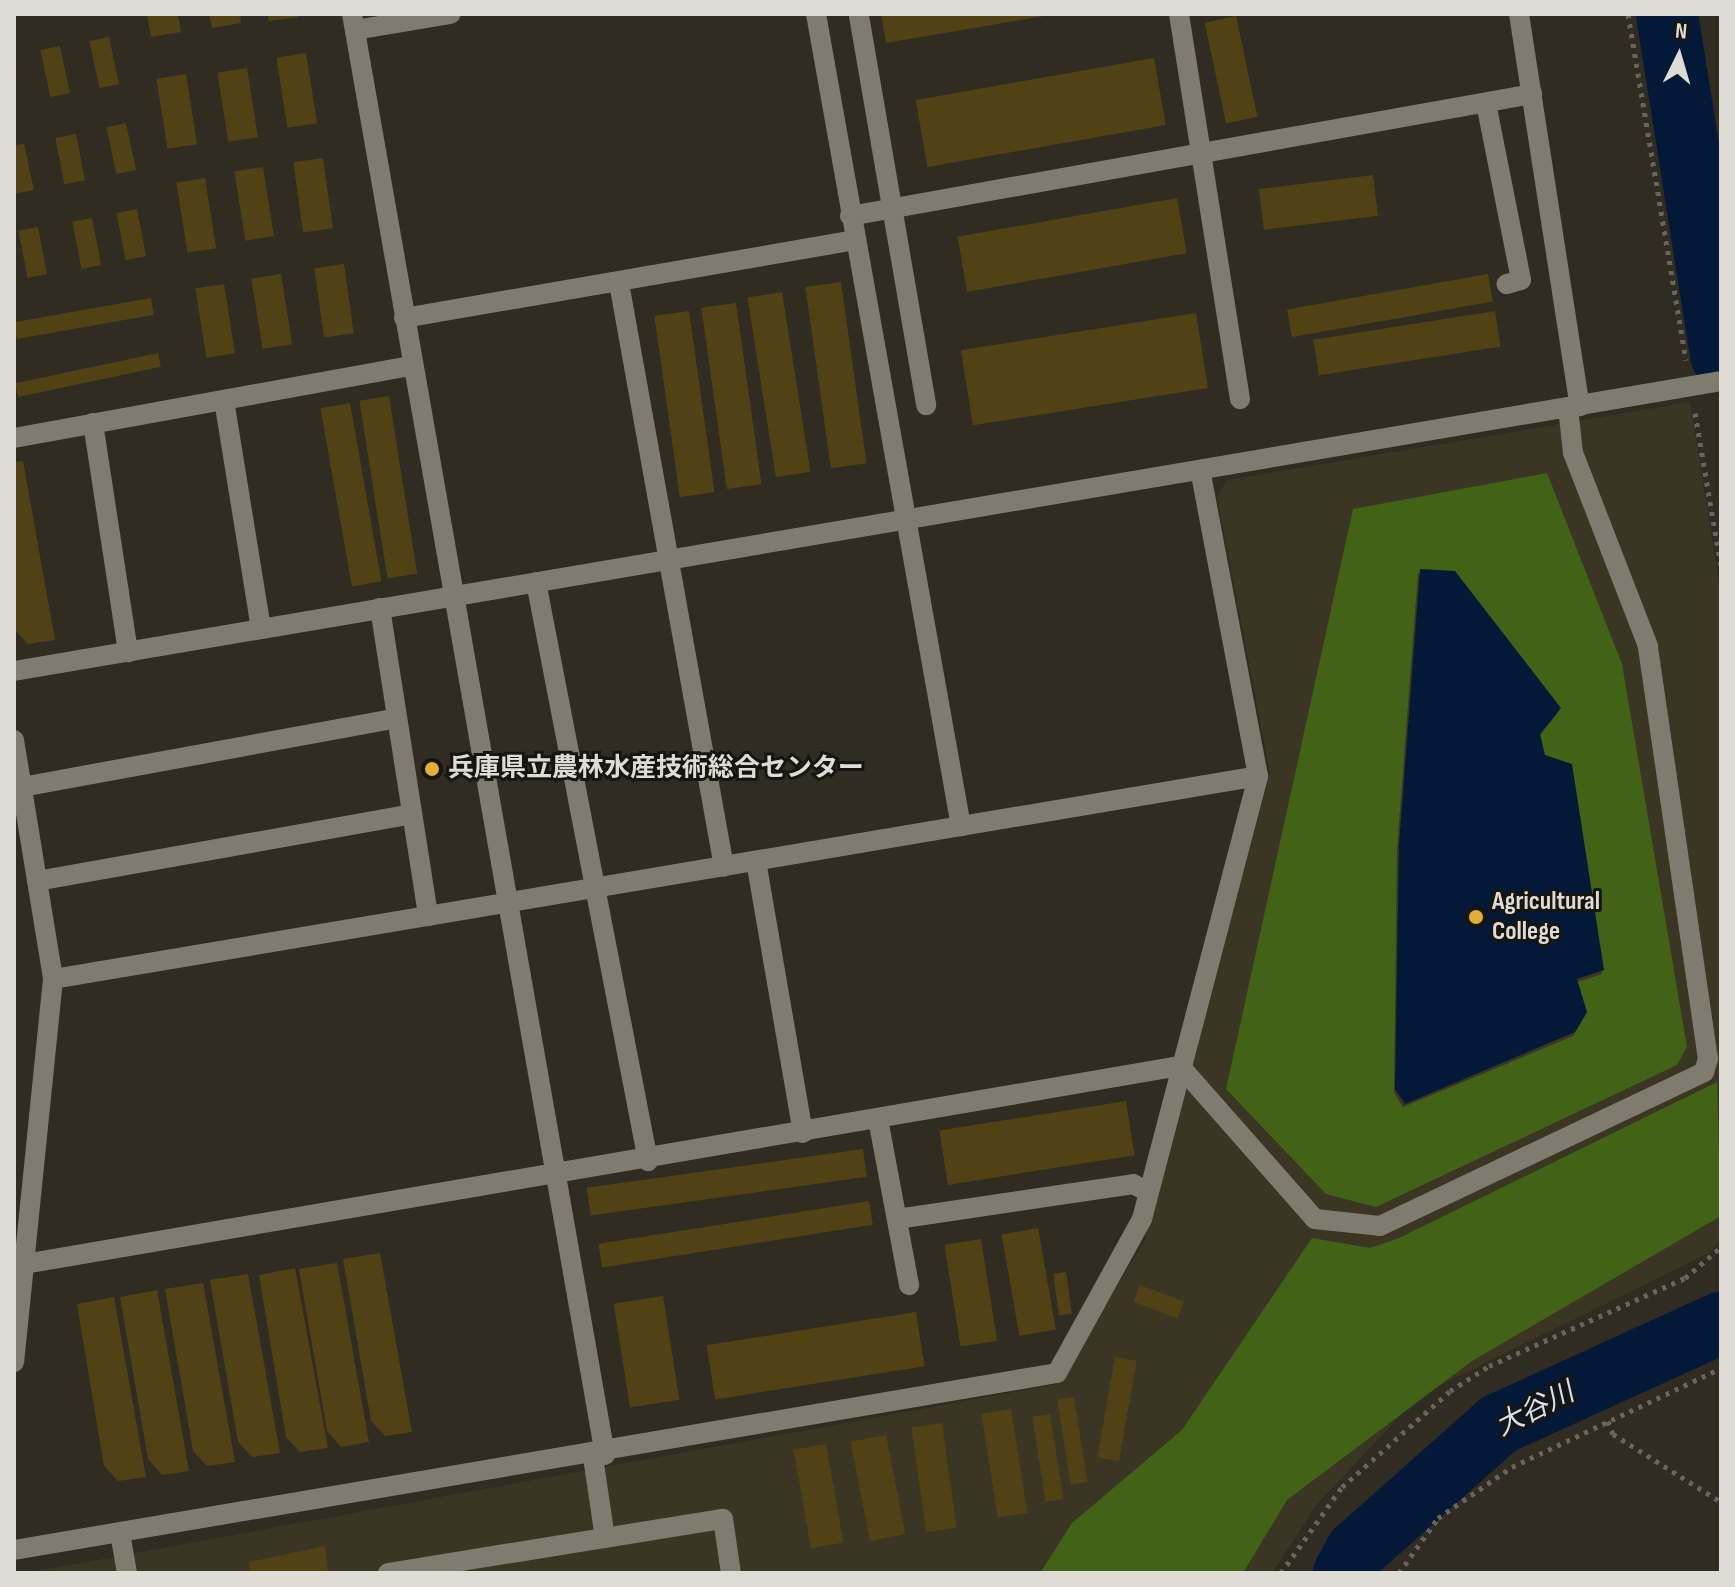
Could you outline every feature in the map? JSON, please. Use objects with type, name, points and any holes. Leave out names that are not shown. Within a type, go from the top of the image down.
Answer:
[{"type":"lane","points":[[451,14],[353,22],[555,1177],[599,1456],[605,1538]]},
{"type":"lane","points":[[816,14],[961,826]]},
{"type":"lane","points":[[1179,14],[1240,399]]},
{"type":"lane","points":[[1180,1066],[1315,1219],[1380,1226],[1704,1072],[1708,1059],[1648,646],[1573,453],[1574,407],[1519,14]]},
{"type":"lane","points":[[859,16],[926,405]]},
{"type":"lane","points":[[850,216],[1532,94]]},
{"type":"lane","points":[[1486,103],[1521,280],[1507,284]]},
{"type":"lane","points":[[404,318],[854,240]]},
{"type":"lane","points":[[619,283],[724,867]]},
{"type":"lane","points":[[14,438],[412,366]]},
{"type":"lane","points":[[14,671],[1201,473],[1721,381]]},
{"type":"lane","points":[[224,400],[261,628]]},
{"type":"lane","points":[[93,423],[128,652]]},
{"type":"lane","points":[[14,1550],[599,1456],[1057,1373],[1142,1219],[1258,776],[1201,473]]},
{"type":"lane","points":[[536,582],[648,1161]]},
{"type":"lane","points":[[380,608],[428,916]]},
{"type":"lane","points":[[22,787],[397,718]]},
{"type":"lane","points":[[14,740],[53,979],[14,1362]]},
{"type":"lane","points":[[53,979],[1258,776]]},
{"type":"lane","points":[[37,881],[412,814]]},
{"type":"lane","points":[[756,861],[803,1133]]},
{"type":"lane","points":[[24,1264],[555,1177],[1180,1066]]},
{"type":"lane","points":[[878,1119],[909,1285]]},
{"type":"lane","points":[[897,1219],[1133,1184],[1148,1192]]},
{"type":"lane","points":[[388,1573],[498,1564],[605,1538],[723,1519],[731,1573]]},
{"type":"lane","points":[[120,1533],[127,1573]]},
{"type":"path","points":[[1628,14],[1689,377]]},
{"type":"path","points":[[1694,408],[1721,566]]},
{"type":"path","points":[[1281,1573],[1342,1487],[1450,1391],[1489,1366],[1685,1278],[1721,1247]]},
{"type":"path","points":[[1399,1573],[1438,1518],[1512,1467],[1721,1368]]},
{"type":"path","points":[[1608,1421],[1613,1434],[1721,1502]]},
{"type":"shaded area","name":"Agricultural College","points":[[1690,402],[1721,594],[1721,1239],[1709,1253],[1420,1395],[1317,1504],[1272,1573],[26,1573],[1058,1384],[1145,1240],[1270,773],[1217,496],[1227,480]]},
{"type":"green space","points":[[1547,473],[1622,664],[1687,1047],[1677,1065],[1376,1207],[1326,1194],[1226,1089],[1353,509]],"holes":[[[1418,573],[1453,576],[1559,711],[1538,738],[1543,759],[1570,768],[1602,974],[1575,983],[1585,1016],[1573,1036],[1403,1107],[1394,1092],[1397,849]]]},
{"type":"green space","points":[[1717,1082],[1721,1216],[1472,1361],[1287,1500],[1243,1573],[1040,1573],[1072,1523],[1182,1430],[1312,1238],[1370,1248],[1399,1238]]},
{"type":"water","points":[[1420,569],[1455,571],[1561,708],[1540,734],[1545,755],[1572,764],[1604,970],[1577,979],[1587,1012],[1575,1032],[1405,1104],[1395,1089],[1399,845]]},
{"type":"building","points":[[147,14],[178,14],[181,32],[151,37]]},
{"type":"building","points":[[209,14],[240,14],[241,23],[212,28]]},
{"type":"building","points":[[268,14],[298,14],[299,17],[269,21]]},
{"type":"building","points":[[881,14],[1044,14],[1044,16],[886,43]]},
{"type":"building","points":[[1236,16],[1257,117],[1226,123],[1205,23]]},
{"type":"building","points":[[109,37],[119,84],[99,88],[89,41]]},
{"type":"building","points":[[60,46],[70,93],[50,97],[40,50]]},
{"type":"building","points":[[306,53],[317,123],[287,128],[276,58]]},
{"type":"building","points":[[1154,58],[1166,125],[927,167],[916,100]]},
{"type":"building","points":[[247,68],[258,137],[228,142],[217,73]]},
{"type":"building","points":[[186,74],[197,144],[167,149],[156,79]]},
{"type":"building","points":[[126,123],[136,170],[116,174],[106,127]]},
{"type":"building","points":[[76,134],[85,180],[64,184],[55,138]]},
{"type":"building","points":[[24,144],[34,190],[14,194],[14,145]]},
{"type":"building","points":[[323,158],[333,228],[303,232],[293,162]]},
{"type":"building","points":[[263,167],[274,236],[245,241],[234,172]]},
{"type":"building","points":[[1373,175],[1378,216],[1264,230],[1259,189]]},
{"type":"building","points":[[205,178],[216,248],[187,253],[176,183]]},
{"type":"building","points":[[1177,198],[1187,253],[967,292],[957,237]]},
{"type":"building","points":[[137,209],[146,256],[126,260],[116,213]]},
{"type":"building","points":[[92,218],[101,265],[82,269],[72,222]]},
{"type":"building","points":[[38,227],[47,274],[28,278],[18,231]]},
{"type":"building","points":[[344,264],[354,333],[324,337],[314,268]]},
{"type":"building","points":[[281,274],[292,344],[262,349],[251,279]]},
{"type":"building","points":[[1488,274],[1493,302],[1292,337],[1287,309]]},
{"type":"building","points":[[841,282],[866,463],[831,468],[805,287]]},
{"type":"building","points":[[224,284],[235,353],[206,358],[195,289]]},
{"type":"building","points":[[782,292],[810,472],[776,477],[747,297]]},
{"type":"building","points":[[151,298],[154,315],[17,339],[14,322]]},
{"type":"building","points":[[736,303],[761,484],[727,489],[701,308]]},
{"type":"building","points":[[689,311],[714,492],[680,497],[654,316]]},
{"type":"building","points":[[1495,311],[1501,347],[1319,375],[1313,340]]},
{"type":"building","points":[[1196,313],[1208,388],[973,425],[961,350]]},
{"type":"building","points":[[158,353],[161,367],[18,397],[15,383]]},
{"type":"building","points":[[389,396],[417,574],[388,578],[359,401]]},
{"type":"building","points":[[350,403],[381,581],[352,586],[320,408]]},
{"type":"building","points":[[23,461],[55,640],[28,644],[14,629],[14,462]]},
{"type":"building","points":[[1126,1101],[1135,1155],[948,1185],[939,1131]]},
{"type":"building","points":[[863,1149],[867,1177],[591,1216],[587,1188]]},
{"type":"building","points":[[869,1201],[873,1225],[602,1268],[598,1244]]},
{"type":"building","points":[[1038,1228],[1056,1329],[1019,1336],[1002,1234]]},
{"type":"building","points":[[981,1239],[997,1341],[961,1347],[944,1245]]},
{"type":"building","points":[[380,1253],[412,1432],[385,1436],[371,1421],[343,1259]]},
{"type":"building","points":[[337,1263],[369,1442],[341,1447],[327,1431],[299,1269]]},
{"type":"building","points":[[295,1268],[328,1448],[300,1452],[286,1437],[259,1275]]},
{"type":"building","points":[[1066,1272],[1072,1314],[1059,1315],[1053,1274]]},
{"type":"building","points":[[248,1274],[280,1453],[252,1457],[238,1442],[210,1280]]},
{"type":"building","points":[[203,1283],[235,1462],[207,1466],[193,1451],[165,1289]]},
{"type":"building","points":[[1140,1285],[1184,1302],[1177,1319],[1134,1302]]},
{"type":"building","points":[[157,1290],[189,1471],[162,1475],[148,1459],[120,1297]]},
{"type":"building","points":[[663,1296],[679,1400],[630,1408],[614,1304]]},
{"type":"building","points":[[114,1297],[146,1477],[118,1481],[104,1466],[77,1304]]},
{"type":"building","points":[[916,1312],[925,1366],[715,1399],[707,1345]]},
{"type":"building","points":[[1115,1357],[1137,1361],[1119,1461],[1097,1457]]},
{"type":"building","points":[[1074,1397],[1087,1482],[1071,1485],[1057,1400]]},
{"type":"building","points":[[1011,1409],[1027,1513],[998,1517],[981,1414]]},
{"type":"building","points":[[1050,1414],[1063,1499],[1046,1502],[1032,1417]]},
{"type":"building","points":[[942,1423],[957,1528],[926,1532],[911,1427]]},
{"type":"building","points":[[886,1435],[905,1534],[870,1541],[851,1442]]},
{"type":"building","points":[[826,1444],[843,1542],[811,1548],[794,1450]]},
{"type":"building","points":[[325,1546],[328,1573],[250,1573],[249,1562]]},
{"type":"waterway","name":"大谷川","points":[[1667,14],[1721,356]]},
{"type":"waterway","name":"大谷川","points":[[1344,1573],[1356,1551],[1499,1424],[1721,1323]]},
{"type":"place","name":"兵庫県立農林水産技術総合センター","points":[[432,769]]},
{"type":"place","name":"Agricultural College","points":[[1476,917]]}]
